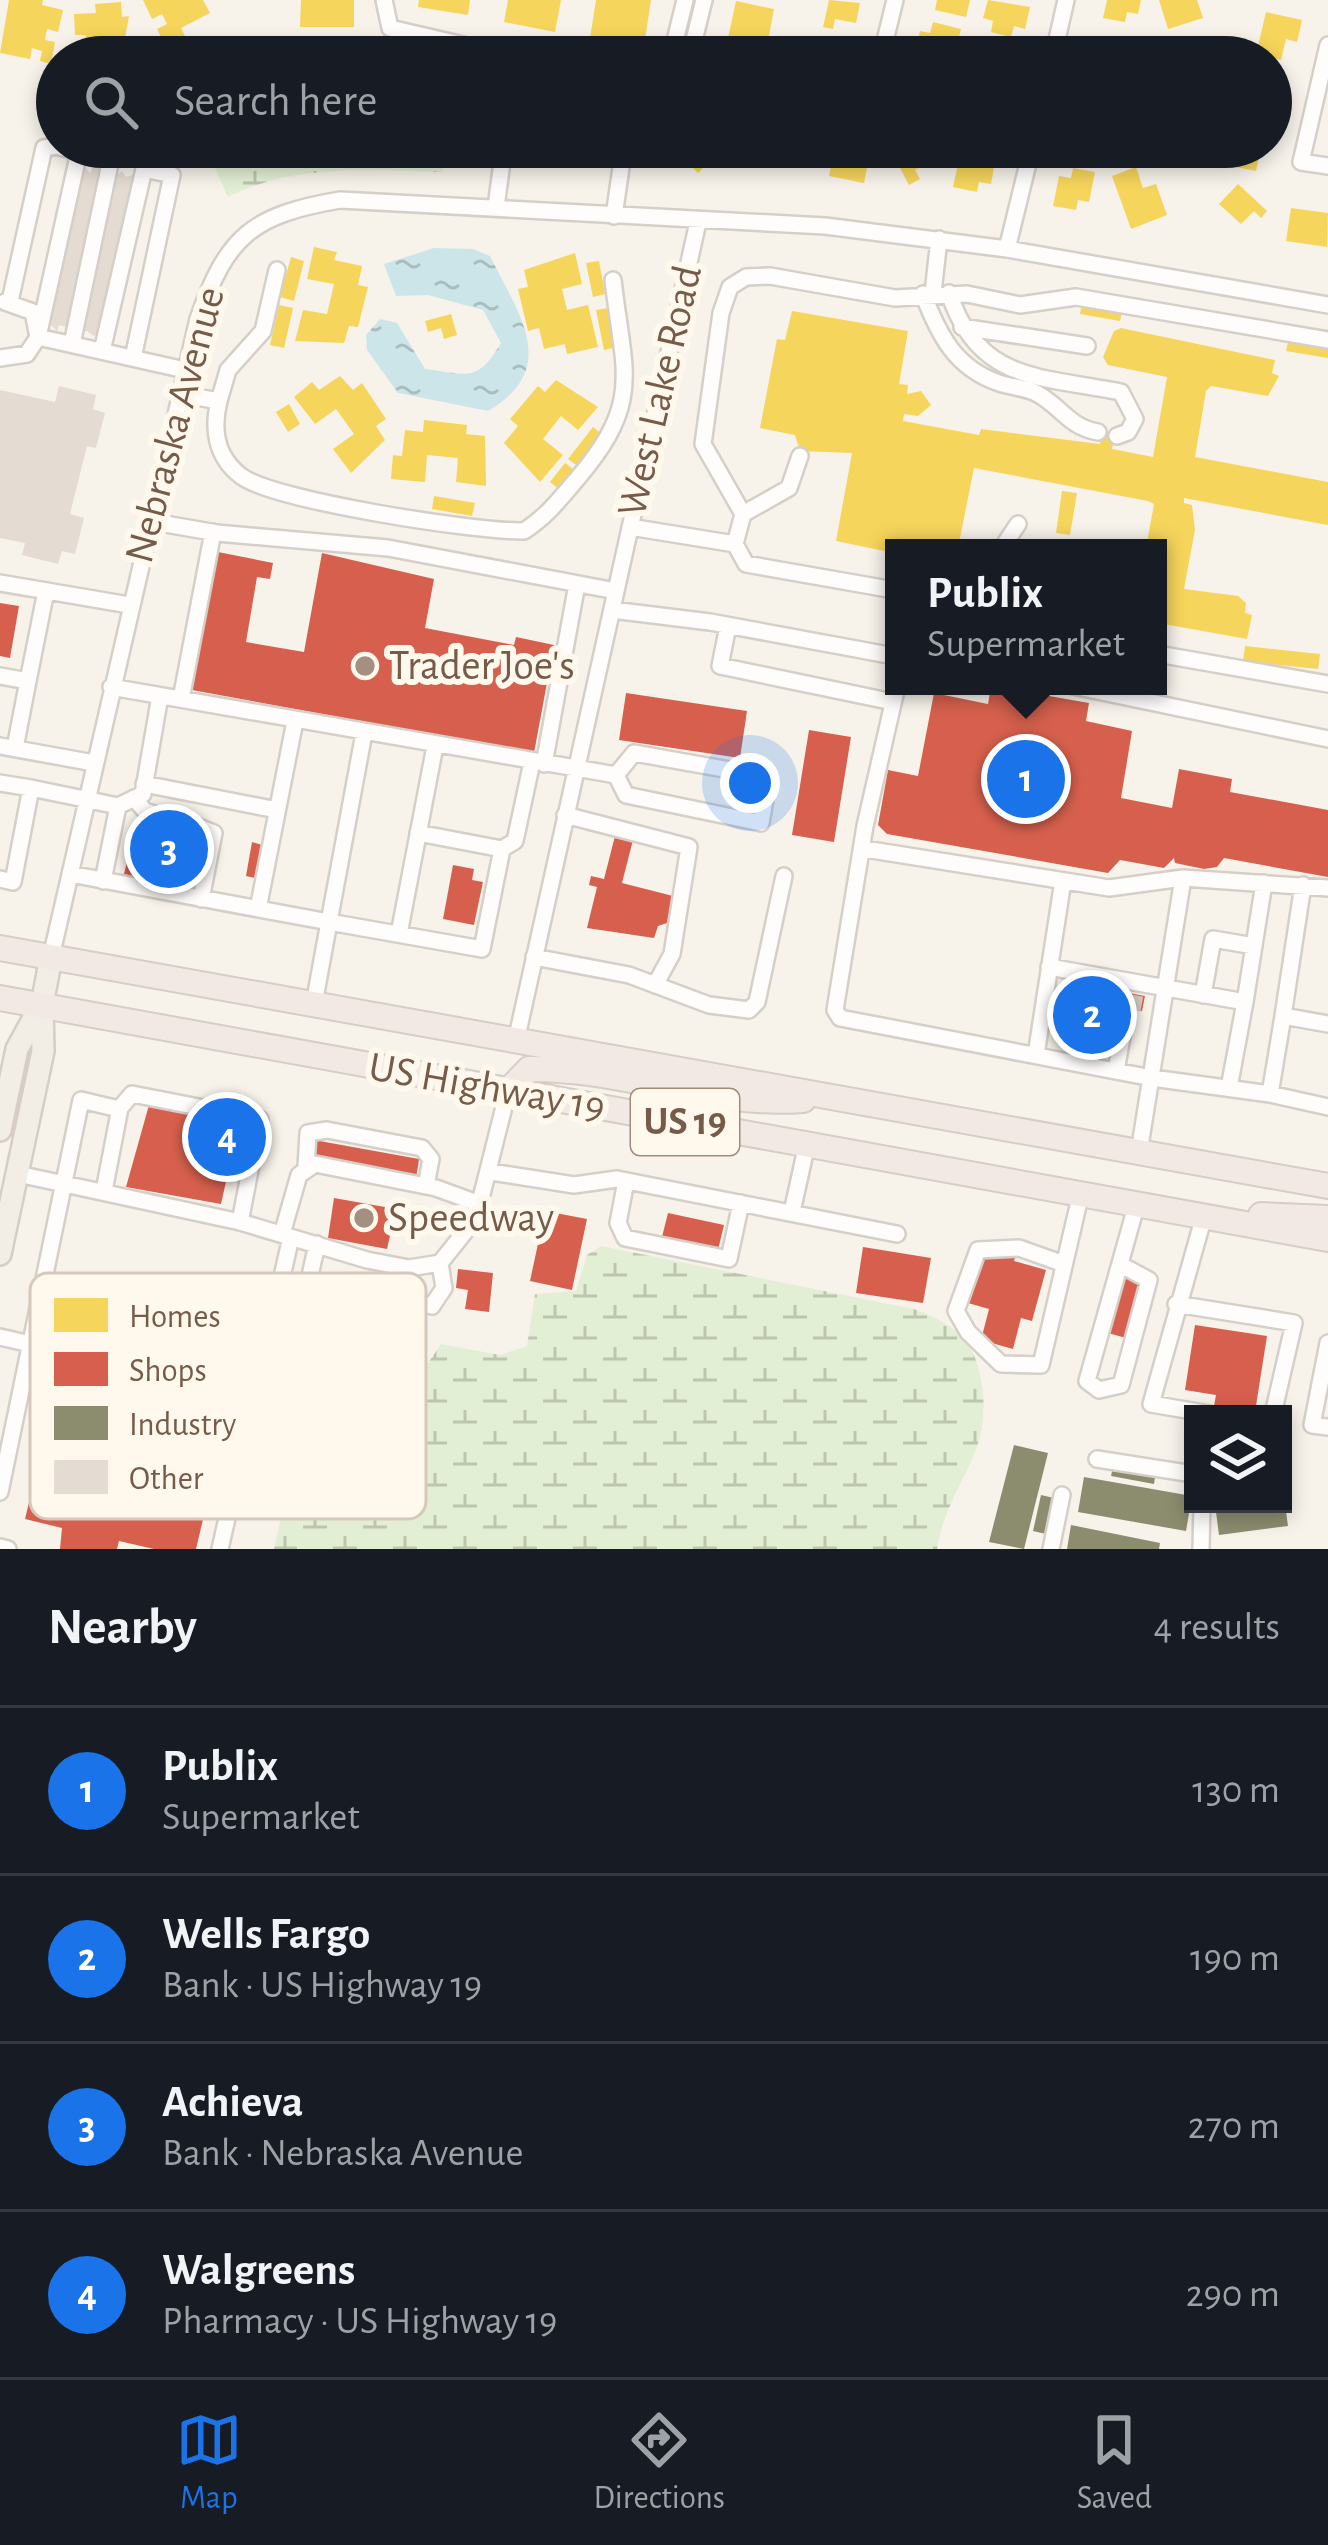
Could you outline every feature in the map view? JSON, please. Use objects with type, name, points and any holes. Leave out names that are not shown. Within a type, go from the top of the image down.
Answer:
[{"type":"highway","name":"US 19","points":[[4,949],[51,957]]},
{"type":"highway","name":"US Highway 19","points":[[51,957],[1328,1186]]},
{"type":"highway","name":"US Highway 19","points":[[0,998],[1328,1239]]},
{"type":"highway","points":[[508,1091],[529,1069],[569,1069],[760,1103],[841,1098]]},
{"type":"highway","points":[[1204,1216],[1328,1218]]},
{"type":"main road","name":"Nebraska Avenue","points":[[0,1254],[43,1051],[41,1005],[51,957]]},
{"type":"main road","name":"Nebraska Avenue","points":[[0,1130],[17,1049],[41,1005]]},
{"type":"street","points":[[384,0],[390,28],[424,36]]},
{"type":"street","points":[[677,36],[685,0]]},
{"type":"street","points":[[695,36],[704,0]]},
{"type":"street","points":[[886,36],[895,0]]},
{"type":"street","points":[[1058,36],[1066,0]]},
{"type":"street","points":[[1328,45],[1301,162],[1328,166]]},
{"type":"street","points":[[38,337],[32,313],[5,302],[39,168]]},
{"type":"street","points":[[0,358],[27,353],[38,337],[75,168]]},
{"type":"street","points":[[72,344],[109,168]]},
{"type":"street","points":[[496,207],[501,168]]},
{"type":"street","points":[[614,216],[621,168]]},
{"type":"street","points":[[1007,249],[1027,168]]},
{"type":"street","points":[[102,351],[144,169],[172,175],[133,358]]},
{"type":"street","name":"Nebraska Avenue","points":[[51,957],[185,370],[216,267],[234,244],[270,219],[340,200],[698,222]]},
{"type":"street","name":"West Lake Road","points":[[516,1041],[698,222],[825,226],[939,239],[1328,305]]},
{"type":"street","points":[[939,239],[935,293],[946,346],[988,379],[1038,393],[1076,428],[1098,432]]},
{"type":"street","points":[[278,270],[263,331],[228,370],[213,425],[218,442],[242,478],[312,499],[524,531],[542,520],[618,425],[626,388],[613,280]]},
{"type":"street","points":[[885,588],[746,564],[735,544],[743,514],[703,444],[713,359],[730,287],[746,278],[770,276],[895,298],[935,293],[1020,304],[1076,297],[1328,340]]},
{"type":"street","points":[[935,293],[992,362],[1060,384],[1121,392],[1136,419],[1128,432],[1117,436]]},
{"type":"street","points":[[962,327],[1088,346]]},
{"type":"street","points":[[38,337],[185,370]]},
{"type":"street","points":[[179,394],[219,401]]},
{"type":"street","points":[[743,514],[789,488],[800,456]]},
{"type":"street","points":[[148,521],[213,532],[388,548],[616,591]]},
{"type":"street","points":[[1008,539],[1018,524]]},
{"type":"street","points":[[630,527],[735,544]]},
{"type":"street","points":[[181,700],[213,532]]},
{"type":"street","points":[[0,583],[129,605]]},
{"type":"street","points":[[418,832],[502,849],[515,841],[538,763],[577,584]]},
{"type":"street","points":[[46,591],[28,681],[8,747],[94,763]]},
{"type":"street","points":[[612,610],[885,654]]},
{"type":"street","points":[[728,626],[720,666],[885,692]]},
{"type":"street","points":[[1167,656],[1328,684]]},
{"type":"street","points":[[0,676],[28,681]]},
{"type":"street","points":[[111,687],[616,775]]},
{"type":"street","points":[[895,695],[835,1010],[840,1018],[1152,1078],[1328,1106]]},
{"type":"street","points":[[1116,695],[1328,739]]},
{"type":"street","points":[[160,696],[139,791],[145,811],[170,818]]},
{"type":"street","points":[[258,909],[295,721]]},
{"type":"street","points":[[314,1004],[364,733]]},
{"type":"street","points":[[399,934],[435,746]]},
{"type":"street","points":[[634,753],[769,777],[761,823],[626,795],[616,775],[634,753]]},
{"type":"street","points":[[0,783],[118,806]]},
{"type":"street","points":[[0,879],[13,882],[31,788]]},
{"type":"street","points":[[103,881],[118,806],[139,791],[278,810]]},
{"type":"street","points":[[566,815],[689,847],[672,954],[655,986]]},
{"type":"street","points":[[191,824],[214,833],[201,899]]},
{"type":"street","points":[[70,874],[482,949],[502,849]]},
{"type":"street","points":[[865,849],[1109,888],[1184,878],[1328,888]]},
{"type":"street","points":[[535,957],[655,986],[709,1005],[749,1010],[757,1002],[784,876]]},
{"type":"street","points":[[1139,1152],[1184,878]]},
{"type":"street","points":[[1036,1055],[1063,881]]},
{"type":"street","points":[[1229,1088],[1264,883]]},
{"type":"street","points":[[1270,1094],[1303,885]]},
{"type":"street","points":[[1203,995],[1213,939],[1254,946]]},
{"type":"street","points":[[1049,967],[1129,994],[1166,988],[1245,1002]]},
{"type":"street","points":[[1116,1071],[1123,1031],[1116,1024],[1129,994]]},
{"type":"street","points":[[1282,1016],[1328,1024]]},
{"type":"street","points":[[426,1305],[432,1306],[444,1288],[440,1263],[481,1204],[508,1091]]},
{"type":"street","points":[[104,1191],[120,1108],[132,1094],[260,1119],[240,1222]]},
{"type":"street","points":[[41,1273],[81,1100],[120,1108]]},
{"type":"street","points":[[306,1167],[308,1133],[327,1130],[422,1148],[431,1159],[426,1186]]},
{"type":"street","points":[[792,1212],[807,1144]]},
{"type":"street","points":[[279,1273],[298,1175],[306,1167],[315,1164],[426,1186],[481,1204]]},
{"type":"street","points":[[491,1172],[574,1185],[626,1181],[897,1234]]},
{"type":"street","points":[[18,1174],[240,1222],[409,1268],[440,1263]]},
{"type":"street","points":[[626,1181],[618,1223],[625,1238],[729,1259],[742,1203]]},
{"type":"street","points":[[1064,1264],[1005,1246],[978,1250],[956,1311],[968,1332],[1001,1364],[1041,1365],[1081,1193]]},
{"type":"street","points":[[1123,1265],[1149,1280],[1121,1385],[1099,1390],[1087,1381],[1113,1274],[1123,1265],[1137,1203]]},
{"type":"street","points":[[1184,1410],[1150,1404],[1204,1216]]},
{"type":"street","points":[[311,1273],[317,1244]]},
{"type":"street","points":[[1176,1304],[1294,1323],[1275,1405]]},
{"type":"street","points":[[0,1492],[30,1317]]},
{"type":"street","points":[[0,1337],[30,1342]]},
{"type":"street","points":[[0,1349],[24,1341]]},
{"type":"street","points":[[1328,1342],[1312,1425],[1328,1427]]},
{"type":"street","points":[[1097,1459],[1184,1473]]},
{"type":"street","points":[[1051,1549],[1062,1495]]},
{"type":"street","points":[[1201,1549],[1202,1513]]},
{"type":"street","points":[[220,1549],[227,1519]]},
{"type":"green space","points":[[215,168],[443,168],[442,172],[306,174],[228,197]]},
{"type":"green space","points":[[601,1246],[914,1309],[955,1330],[970,1347],[979,1370],[983,1423],[937,1549],[274,1549],[280,1519],[426,1519],[426,1366],[441,1344],[500,1355],[527,1346],[535,1294],[576,1291],[587,1255]]},
{"type":"water","points":[[434,248],[473,249],[490,256],[521,320],[528,359],[523,377],[488,411],[398,393],[367,350],[366,335],[380,319],[397,323],[425,369],[470,373],[493,356],[501,343],[483,310],[428,295],[396,296],[384,264]]},
{"type":"building: Homes","points":[[9,0],[43,0],[42,5],[63,10],[58,32],[47,29],[46,36],[36,36],[30,59],[0,53]]},
{"type":"building: Homes","points":[[143,0],[203,0],[210,13],[181,28],[185,36],[160,36],[157,29],[167,24],[162,14],[152,19]]},
{"type":"building: Homes","points":[[301,0],[354,0],[354,27],[300,27]]},
{"type":"building: Homes","points":[[419,0],[470,0],[468,15],[418,7]]},
{"type":"building: Homes","points":[[508,0],[561,0],[555,32],[504,22]]},
{"type":"building: Homes","points":[[596,0],[651,0],[646,36],[590,36]]},
{"type":"building: Homes","points":[[829,0],[860,3],[856,23],[835,19],[833,29],[823,27]]},
{"type":"building: Homes","points":[[937,0],[970,0],[966,17],[935,10]]},
{"type":"building: Homes","points":[[988,0],[1030,7],[1025,29],[1014,26],[1011,36],[991,32],[993,21],[983,18]]},
{"type":"building: Homes","points":[[1107,0],[1141,0],[1138,14],[1127,12],[1125,22],[1103,18]]},
{"type":"building: Homes","points":[[1159,0],[1197,0],[1203,18],[1168,29]]},
{"type":"building: Homes","points":[[736,1],[774,9],[769,36],[728,36]]},
{"type":"building: Homes","points":[[121,2],[122,17],[129,16],[125,36],[75,35],[74,14],[96,13],[95,4]]},
{"type":"building: Homes","points":[[1266,12],[1302,20],[1297,42],[1292,36],[1260,36]]},
{"type":"building: Homes","points":[[933,22],[961,29],[959,36],[919,36],[920,31],[930,33]]},
{"type":"building: Homes","points":[[831,168],[867,168],[864,183],[829,176]]},
{"type":"building: Homes","points":[[900,168],[919,168],[915,170],[920,179],[909,185]]},
{"type":"building: Homes","points":[[957,168],[994,168],[991,184],[979,182],[977,192],[953,187]]},
{"type":"building: Homes","points":[[1073,168],[1095,172],[1089,202],[1078,200],[1076,210],[1053,206],[1059,176],[1071,178]]},
{"type":"building: Homes","points":[[1136,168],[1143,188],[1156,184],[1167,215],[1131,229],[1112,176]]},
{"type":"building: Homes","points":[[1238,184],[1267,211],[1261,218],[1254,211],[1241,224],[1219,204]]},
{"type":"building: Homes","points":[[1291,208],[1328,213],[1327,247],[1286,241]]},
{"type":"building: Homes","points":[[314,247],[337,252],[334,260],[362,266],[358,285],[368,287],[358,327],[349,326],[344,343],[295,341],[303,310],[327,314],[334,284],[307,279]]},
{"type":"building: Homes","points":[[575,253],[582,284],[562,289],[567,310],[588,305],[598,347],[567,354],[565,344],[544,349],[539,328],[528,331],[518,289],[528,287],[524,270]]},
{"type":"building: Homes","points":[[291,257],[304,261],[294,301],[280,297]]},
{"type":"building: Homes","points":[[599,261],[605,294],[593,297],[586,263]]},
{"type":"building: Homes","points":[[1082,301],[1123,308],[1120,321],[1080,314]]},
{"type":"building: Homes","points":[[279,305],[293,308],[284,348],[270,345]]},
{"type":"building: Homes","points":[[609,308],[617,347],[604,350],[596,310]]},
{"type":"building: Homes","points":[[792,311],[908,331],[899,384],[908,385],[907,394],[921,391],[931,405],[918,416],[904,414],[903,421],[979,435],[981,429],[1100,444],[1103,432],[1115,435],[1112,449],[1153,457],[1167,377],[1108,365],[1103,357],[1114,331],[1121,328],[1275,360],[1272,373],[1279,376],[1268,396],[1211,386],[1206,391],[1195,457],[1328,482],[1328,525],[1184,498],[1184,503],[1192,505],[1195,530],[1184,589],[1238,596],[1246,603],[1245,613],[1252,615],[1247,639],[1167,625],[1167,539],[1148,539],[1154,504],[1148,501],[974,468],[960,539],[885,539],[885,551],[836,541],[852,453],[800,451],[795,435],[760,428],[777,339],[785,340]]},
{"type":"building: Homes","points":[[451,314],[457,335],[444,339],[441,328],[428,332],[425,321]]},
{"type":"building: Homes","points":[[1289,338],[1328,345],[1328,358],[1286,351]]},
{"type":"building: Homes","points":[[340,376],[353,390],[362,383],[386,419],[376,426],[385,440],[351,473],[333,449],[354,434],[336,409],[315,424],[294,397],[312,382],[319,390]]},
{"type":"building: Homes","points":[[556,380],[598,407],[578,430],[561,416],[543,439],[563,455],[540,482],[504,443],[518,426],[510,419],[538,386],[545,392]]},
{"type":"building: Homes","points":[[289,404],[300,424],[288,432],[276,412]]},
{"type":"building: Homes","points":[[424,420],[467,425],[466,434],[485,436],[486,486],[456,482],[458,458],[427,455],[425,482],[391,479],[393,455],[402,456],[405,430],[423,432]]},
{"type":"building: Homes","points":[[593,427],[603,435],[579,467],[568,459]]},
{"type":"building: Homes","points":[[565,463],[576,471],[560,490],[550,482]]},
{"type":"building: Homes","points":[[1062,491],[1077,493],[1070,535],[1056,533]]},
{"type":"building: Homes","points":[[434,496],[475,503],[472,516],[432,509]]},
{"type":"building: Homes","points":[[1245,646],[1320,654],[1318,669],[1243,661]]},
{"type":"building: Shops","points":[[218,552],[273,563],[270,579],[257,577],[246,642],[304,652],[322,553],[434,579],[425,628],[514,645],[516,637],[554,645],[534,753],[192,690]]},
{"type":"building: Shops","points":[[0,603],[19,606],[10,658],[0,656]]},
{"type":"building: Shops","points":[[626,693],[747,711],[740,758],[619,740]]},
{"type":"building: Shops","points":[[934,695],[988,704],[990,695],[1043,695],[1089,703],[1086,721],[1132,731],[1121,798],[1172,808],[1179,769],[1232,779],[1230,792],[1328,810],[1328,877],[1224,858],[1217,867],[1204,869],[1175,863],[1174,858],[1164,868],[1120,860],[1108,873],[887,834],[878,825],[888,770],[918,776]]},
{"type":"building: Shops","points":[[809,730],[851,737],[834,842],[792,835]]},
{"type":"building: Shops","points":[[172,807],[193,811],[189,833],[199,835],[192,867],[203,869],[200,880],[190,877],[187,888],[124,874],[129,853],[140,855],[147,823],[168,828]]},
{"type":"building: Shops","points":[[615,836],[633,840],[622,883],[673,896],[667,923],[658,926],[654,938],[587,928],[597,887],[589,885],[591,876],[604,879]]},
{"type":"building: Shops","points":[[252,842],[262,845],[255,878],[246,876]]},
{"type":"building: Shops","points":[[453,865],[474,869],[472,880],[483,882],[474,925],[443,919]]},
{"type":"building: Shops","points":[[1095,987],[1145,996],[1142,1011],[1116,1006],[1109,1044],[1068,1037],[1077,992],[1094,995]]},
{"type":"building: Shops","points":[[149,1105],[239,1125],[238,1131],[251,1134],[247,1153],[233,1150],[221,1204],[126,1187]]},
{"type":"building: Shops","points":[[314,1140],[419,1159],[416,1179],[310,1160]]},
{"type":"building: Shops","points":[[334,1198],[396,1209],[387,1249],[328,1238]]},
{"type":"building: Shops","points":[[545,1211],[587,1219],[572,1290],[530,1281]]},
{"type":"building: Shops","points":[[668,1213],[724,1225],[718,1250],[662,1237]]},
{"type":"building: Shops","points":[[863,1247],[931,1258],[923,1303],[856,1293]]},
{"type":"building: Shops","points":[[1006,1248],[1017,1251],[1014,1261],[1046,1270],[1032,1321],[1021,1318],[1013,1349],[981,1340],[989,1309],[968,1303],[982,1252],[1003,1258]]},
{"type":"building: Shops","points":[[458,1269],[493,1273],[489,1312],[465,1309],[468,1290],[456,1288]]},
{"type":"building: Shops","points":[[1124,1276],[1142,1281],[1126,1338],[1108,1333]]},
{"type":"building: Shops","points":[[1195,1325],[1267,1336],[1256,1405],[1214,1405],[1216,1395],[1185,1390]]},
{"type":"building: Shops","points":[[30,1498],[30,1519],[203,1519],[196,1549],[154,1549],[119,1541],[117,1549],[60,1549],[62,1528],[25,1519]]},
{"type":"building: Industry","points":[[1014,1445],[1048,1453],[1024,1549],[989,1542]]},
{"type":"building: Industry","points":[[1114,1463],[1156,1471],[1154,1484],[1111,1476]]},
{"type":"building: Industry","points":[[1084,1477],[1184,1495],[1184,1513],[1189,1513],[1186,1531],[1078,1512]]},
{"type":"building: Industry","points":[[1041,1495],[1054,1498],[1046,1534],[1033,1531]]},
{"type":"building: Industry","points":[[1216,1513],[1286,1513],[1288,1526],[1219,1535]]},
{"type":"building: Industry","points":[[1071,1525],[1160,1543],[1159,1549],[1067,1549]]},
{"type":"building: Other","points":[[80,168],[90,173],[92,168],[104,171],[71,328],[59,325],[57,331],[47,321]]},
{"type":"building: Other","points":[[122,171],[126,177],[138,173],[104,327],[94,336],[87,331],[77,335],[112,180]]},
{"type":"building: Other","points":[[59,386],[96,395],[93,409],[105,413],[96,448],[87,446],[70,514],[84,518],[75,554],[62,551],[58,564],[22,555],[25,543],[0,538],[0,390],[55,402]]},
{"type":"tunnel","points":[[1119,1007],[1122,992]]},
{"type":"tunnel","points":[[1133,1010],[1136,994]]},
{"type":"place","name":"Trader Joe's","points":[[365,666]]},
{"type":"place","name":"Publix","points":[[1026,779]]},
{"type":"place","name":"Achieva","points":[[169,849]]},
{"type":"place","name":"Wells Fargo","points":[[1092,1015]]},
{"type":"place","name":"Walgreens","points":[[227,1137]]},
{"type":"place","name":"Speedway","points":[[364,1218]]}]
